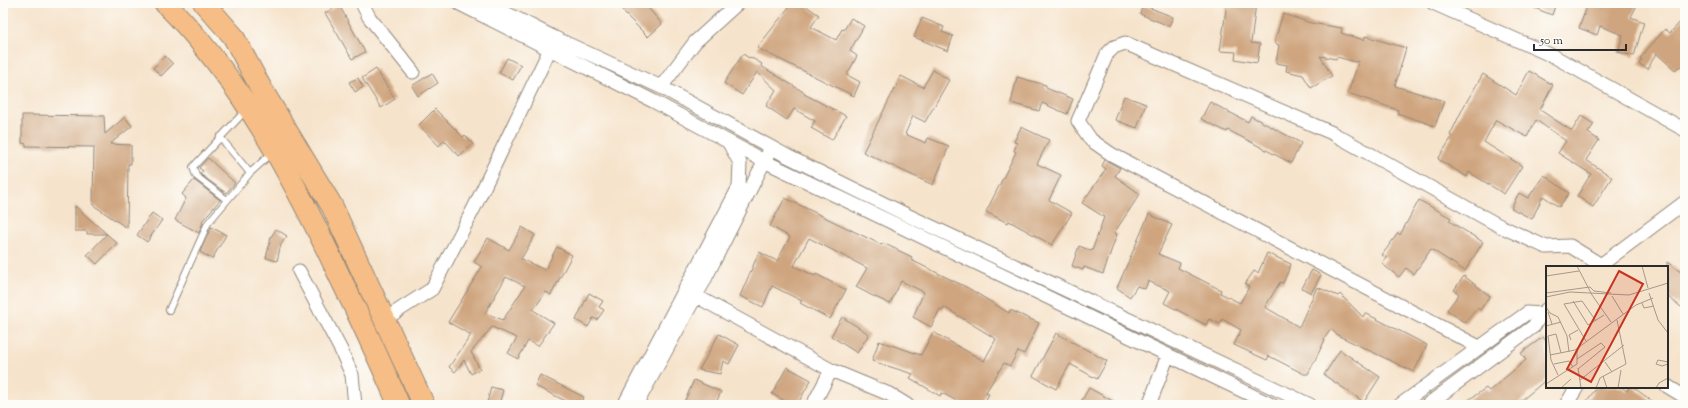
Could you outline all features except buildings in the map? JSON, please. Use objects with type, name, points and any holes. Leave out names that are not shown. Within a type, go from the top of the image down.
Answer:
[{"type":"highway","points":[[148,3],[235,100],[249,107]]},
{"type":"highway","points":[[165,3],[182,20],[249,107],[312,217],[399,405]]},
{"type":"highway","points":[[190,3],[262,90]]},
{"type":"highway","points":[[204,3],[233,36],[262,90],[332,206],[424,405]]},
{"type":"street","points":[[362,3],[369,18],[413,72]]},
{"type":"street","points":[[458,3],[653,101],[764,161],[1272,405]]},
{"type":"street","points":[[486,3],[555,38],[661,86],[772,148],[909,216],[1310,405]]},
{"type":"street","points":[[661,86],[695,42],[738,3]]},
{"type":"street","points":[[1433,3],[1555,57],[1685,130]]},
{"type":"street","points":[[1479,347],[1111,154],[1091,140],[1078,121],[1107,54],[1114,48],[1125,43],[1332,133],[1498,225],[1546,247],[1570,246],[1600,266],[1685,202]]},
{"type":"street","points":[[385,319],[432,289],[475,206],[550,49]]},
{"type":"street","points":[[624,405],[739,187],[740,163],[729,143]]},
{"type":"street","points":[[636,405],[696,296],[772,148]]},
{"type":"street","points":[[299,271],[341,350],[352,375],[355,405]]},
{"type":"street","points":[[696,296],[831,370],[889,394],[907,405]]},
{"type":"street","points":[[1400,405],[1527,313],[1545,311]]},
{"type":"street","points":[[1427,405],[1534,326],[1545,311]]},
{"type":"street","points":[[1149,405],[1168,355]]},
{"type":"street","points":[[813,405],[831,370]]},
{"type":"street","points":[[1668,387],[1685,397]]},
{"type":"street","points":[[1566,405],[1576,388]]},
{"type":"lane","points":[[227,200],[196,176],[192,171],[195,162],[249,107]]},
{"type":"lane","points":[[220,137],[250,173]]},
{"type":"lane","points":[[169,310],[208,223],[250,173],[274,151]]}]
